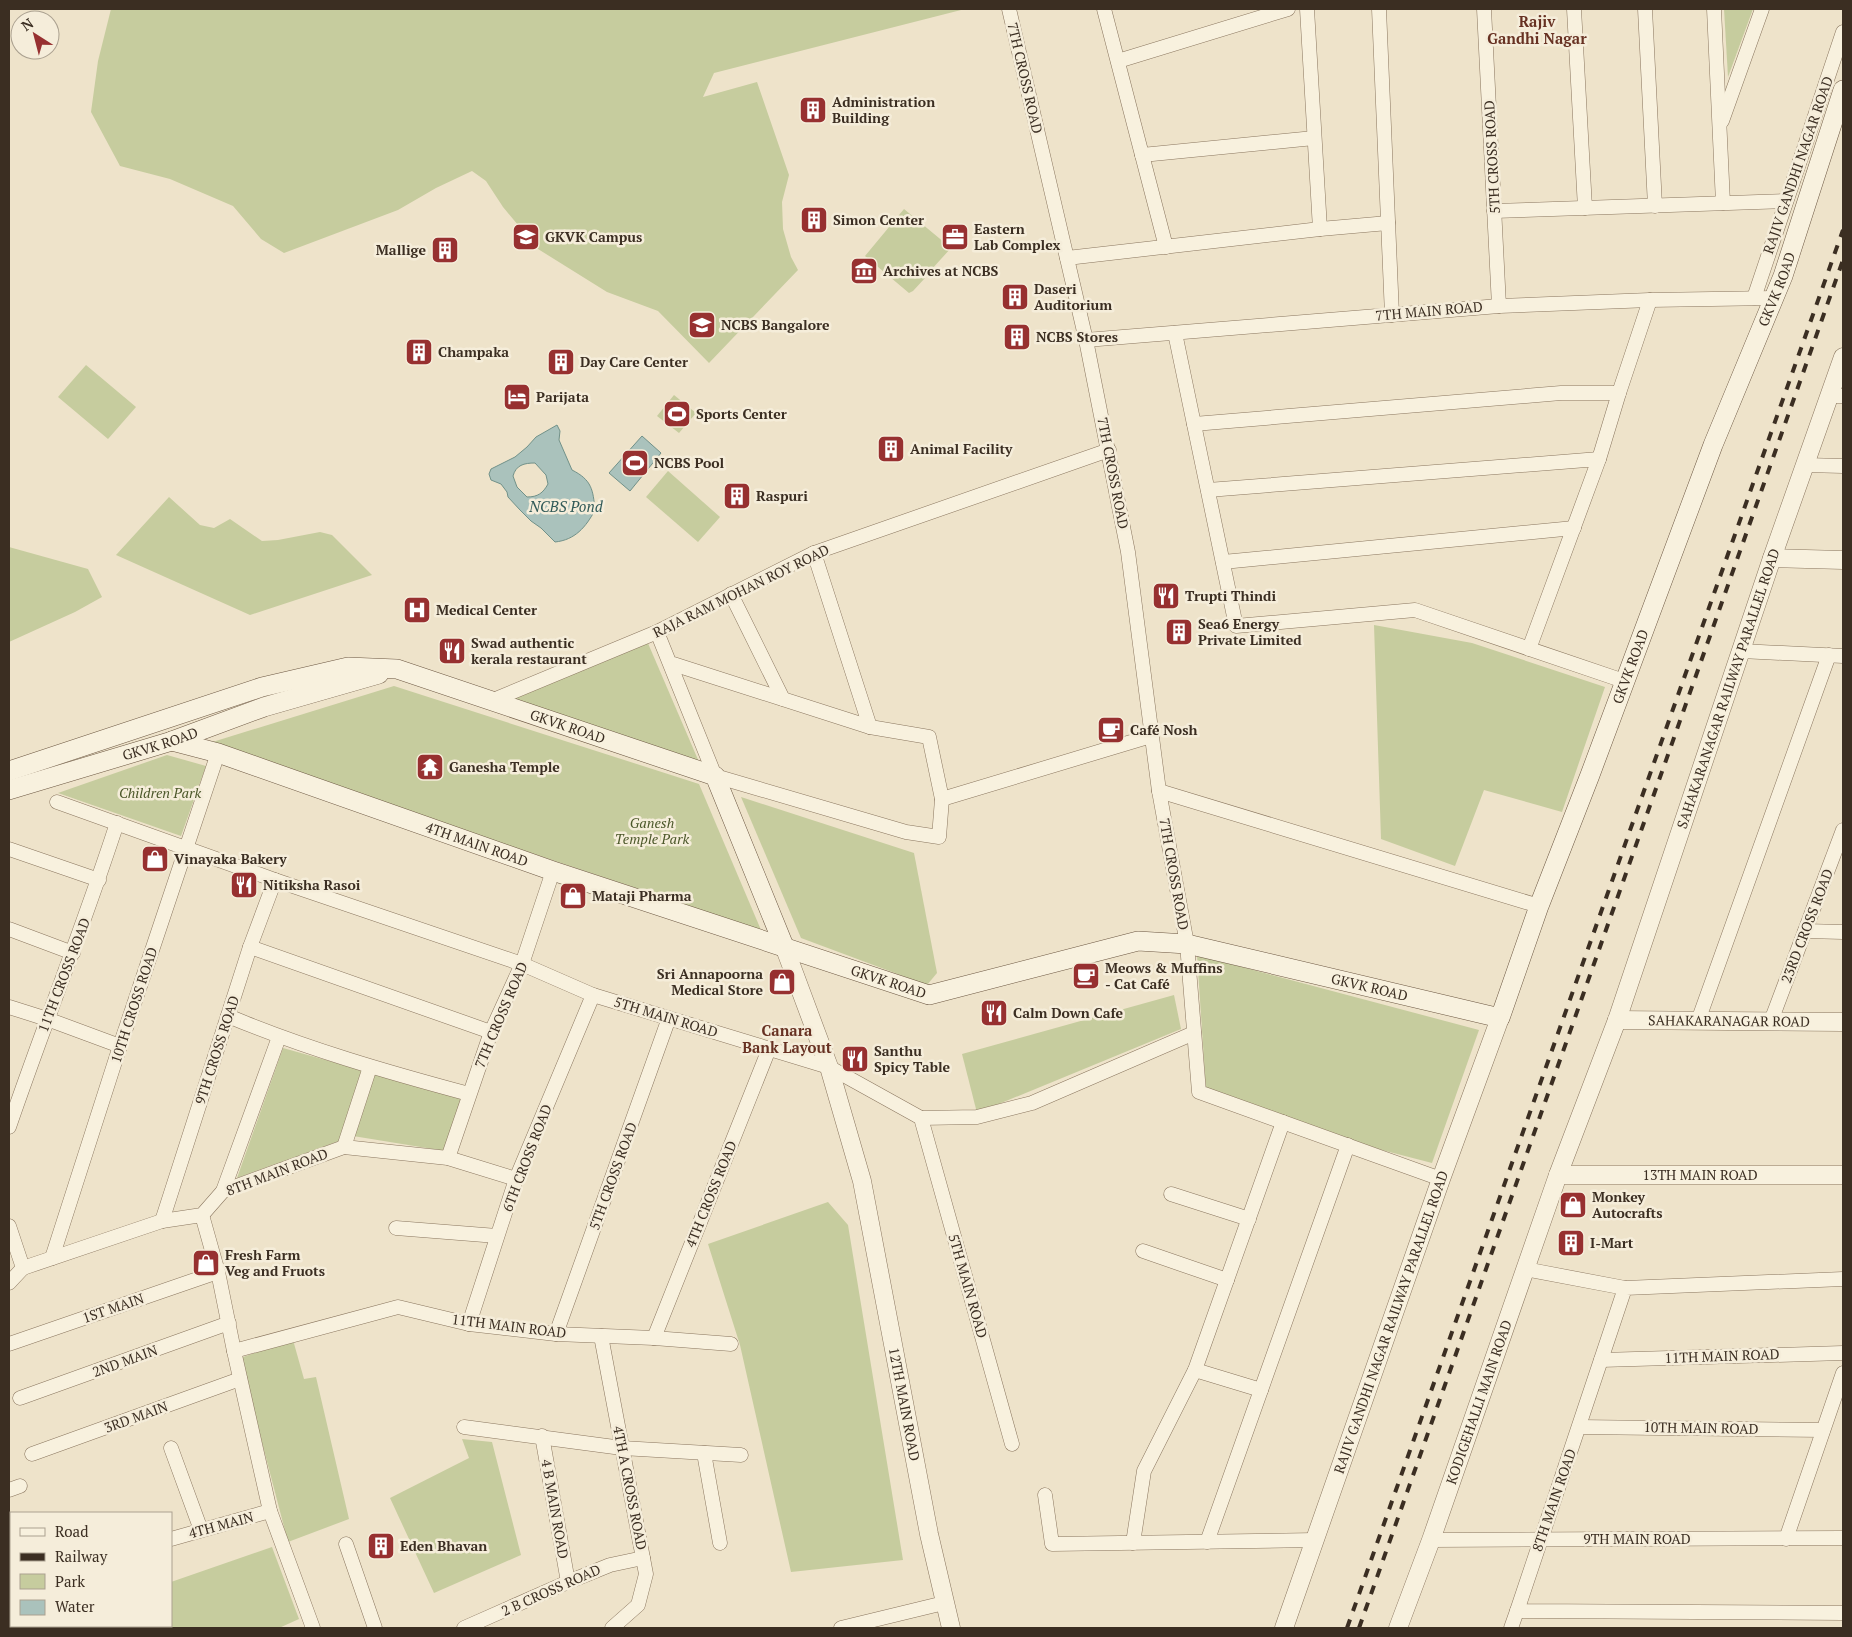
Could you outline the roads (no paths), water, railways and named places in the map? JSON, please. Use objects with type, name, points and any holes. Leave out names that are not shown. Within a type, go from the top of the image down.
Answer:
[{"type":"main road","name":"GKVK ROAD","points":[[784,946],[929,995],[1138,941],[1187,944],[1500,1018],[1539,906],[1713,445],[1783,276],[1843,90]]},
{"type":"main road","name":"GKVK ROAD","points":[[9,771],[262,688],[348,667],[396,669],[715,776]]},
{"type":"main road","name":"GKVK ROAD","points":[[9,790],[172,742],[264,707],[396,669]]},
{"type":"main road","points":[[140,728],[147,749]]},
{"type":"main road","name":"4TH MAIN ROAD","points":[[172,742],[218,753],[553,871],[784,946]]},
{"type":"main road","points":[[715,776],[784,946]]},
{"type":"street","name":"7TH CROSS ROAD","points":[[1009,9],[1086,340],[1128,552],[1159,791],[1187,944],[1199,1092],[1283,1122]]},
{"type":"street","points":[[1104,9],[1166,247]]},
{"type":"street","points":[[1118,62],[1288,9]]},
{"type":"street","points":[[1307,9],[1320,229]]},
{"type":"street","points":[[1379,9],[1392,315]]},
{"type":"street","name":"5TH CROSS ROAD","points":[[1484,9],[1499,306]]},
{"type":"street","points":[[1574,9],[1585,208]]},
{"type":"street","points":[[1644,9],[1655,206]]},
{"type":"street","points":[[1714,9],[1723,204]]},
{"type":"street","points":[[1720,128],[1762,9]]},
{"type":"street","name":"RAJIV GANDHI NAGAR ROAD","points":[[1754,298],[1843,32]]},
{"type":"street","points":[[1142,155],[1314,138]]},
{"type":"street","points":[[1494,211],[1786,202]]},
{"type":"street","points":[[1067,258],[1388,223]]},
{"type":"street","name":"7TH MAIN ROAD","points":[[1086,340],[1499,306],[1650,300],[1774,298]]},
{"type":"street","points":[[1529,649],[1599,459],[1618,393],[1650,300]]},
{"type":"street","points":[[1175,333],[1236,626],[1415,610],[1624,681]]},
{"type":"street","name":"SAHAKARANAGAR RAILWAY PARALLEL ROAD","points":[[1558,1175],[1617,1020],[1805,465],[1837,396],[1843,357]]},
{"type":"street","points":[[1194,424],[1561,393],[1618,393]]},
{"type":"street","name":"RAJA RAM MOHAN ROY ROAD","points":[[491,701],[658,632],[814,553],[1109,450]]},
{"type":"street","points":[[1208,490],[1599,459]]},
{"type":"street","points":[[1805,465],[1843,466]]},
{"type":"street","points":[[1223,562],[1574,528]]},
{"type":"street","points":[[814,553],[870,727]]},
{"type":"street","points":[[1772,558],[1843,560]]},
{"type":"street","points":[[731,594],[783,699]]},
{"type":"street","points":[[658,632],[670,663],[715,776],[906,832],[939,837],[942,799],[929,737],[870,727],[670,663]]},
{"type":"street","points":[[1698,1021],[1836,656],[1741,651]]},
{"type":"street","points":[[942,799],[1152,736]]},
{"type":"street","name":"10TH CROSS ROAD","points":[[52,1258],[120,1046],[218,753]]},
{"type":"street","points":[[1159,791],[1539,906]]},
{"type":"street","name":"5TH MAIN ROAD","points":[[57,802],[185,849],[522,964],[594,995],[829,1067],[921,1118],[1012,1444]]},
{"type":"street","name":"11TH CROSS ROAD","points":[[9,1127],[46,1019],[73,953],[99,880],[117,823]]},
{"type":"street","name":"23RD CROSS ROAD","points":[[1772,1021],[1805,931],[1838,856],[1843,830]]},
{"type":"street","points":[[9,849],[99,880]]},
{"type":"street","name":"7TH CROSS ROAD","points":[[448,1158],[491,1032],[522,964],[553,871]]},
{"type":"street","name":"9TH CROSS ROAD","points":[[162,1221],[250,947],[275,880]]},
{"type":"street","points":[[9,929],[73,953]]},
{"type":"street","points":[[1805,931],[1843,932]]},
{"type":"street","name":"12TH MAIN ROAD","points":[[784,946],[829,1067],[862,1180],[929,1534],[951,1628]]},
{"type":"street","points":[[250,947],[491,1032]]},
{"type":"street","name":"6TH CROSS ROAD","points":[[469,1324],[516,1179],[594,995]]},
{"type":"street","points":[[9,1007],[120,1046]]},
{"type":"street","points":[[228,1016],[279,1037],[370,1067],[469,1094]]},
{"type":"street","name":"5TH CROSS ROAD","points":[[556,1334],[669,1018]]},
{"type":"street","name":"RAJIV GANDHI NAGAR RAILWAY PARALLEL ROAD","points":[[1284,1628],[1500,1018]]},
{"type":"street","name":"SAHAKARANAGAR ROAD","points":[[1617,1020],[1843,1022]]},
{"type":"street","points":[[921,1118],[978,1117],[1032,1103],[1194,1033]]},
{"type":"street","points":[[223,1191],[279,1037]]},
{"type":"street","name":"4TH CROSS ROAD","points":[[654,1338],[769,1049]]},
{"type":"street","points":[[344,1147],[370,1067]]},
{"type":"street","points":[[1134,1543],[1144,1471],[1195,1370],[1283,1122],[1442,1179]]},
{"type":"street","points":[[1207,1542],[1348,1145]]},
{"type":"street","name":"8TH MAIN ROAD","points":[[202,1215],[223,1191],[344,1147],[448,1158],[516,1179]]},
{"type":"street","name":"13TH MAIN ROAD","points":[[1558,1175],[1843,1175]]},
{"type":"street","name":"KODIGEHALLI MAIN ROAD","points":[[1398,1628],[1431,1540],[1558,1175]]},
{"type":"street","points":[[1171,1194],[1249,1219]]},
{"type":"street","points":[[9,1283],[22,1268],[162,1221],[202,1215],[218,1272],[270,1511],[313,1628]]},
{"type":"street","points":[[9,1226],[22,1268]]},
{"type":"street","points":[[396,1228],[497,1236]]},
{"type":"street","points":[[1143,1251],[1227,1280]]},
{"type":"street","points":[[1525,1269],[1625,1288],[1843,1279]]},
{"type":"street","name":"1ST MAIN","points":[[9,1344],[218,1272]]},
{"type":"street","name":"8TH MAIN ROAD","points":[[1511,1628],[1625,1288]]},
{"type":"street","name":"11TH MAIN ROAD","points":[[234,1351],[398,1307],[469,1324],[556,1334],[654,1338],[732,1344]]},
{"type":"street","name":"2ND MAIN","points":[[20,1398],[229,1323]]},
{"type":"street","name":"4TH A CROSS ROAD","points":[[601,1336],[646,1574],[638,1605],[612,1628]]},
{"type":"street","name":"11TH MAIN ROAD","points":[[1601,1360],[1843,1353]]},
{"type":"street","points":[[1195,1370],[1261,1390]]},
{"type":"street","points":[[1786,1539],[1843,1373]]},
{"type":"street","name":"3RD MAIN","points":[[32,1454],[240,1379]]},
{"type":"street","points":[[464,1427],[622,1448],[741,1455]]},
{"type":"street","name":"10TH MAIN ROAD","points":[[1579,1427],[1823,1430]]},
{"type":"street","name":"4 B MAIN ROAD","points":[[542,1436],[568,1582]]},
{"type":"street","points":[[171,1448],[201,1530]]},
{"type":"street","points":[[704,1453],[720,1543]]},
{"type":"street","points":[[1045,1495],[1052,1544],[1315,1540]]},
{"type":"street","name":"4TH MAIN","points":[[172,1539],[270,1511]]},
{"type":"street","name":"9TH MAIN ROAD","points":[[1431,1540],[1843,1538]]},
{"type":"street","points":[[346,1544],[375,1628]]},
{"type":"street","name":"2 B CROSS ROAD","points":[[464,1628],[610,1565],[644,1558]]},
{"type":"street","points":[[840,1628],[944,1603]]},
{"type":"street","points":[[1517,1611],[1843,1613]]},
{"type":"water","name":"NCBS Pond","points":[[557,425],[560,431],[559,440],[572,470],[588,482],[592,491],[595,510],[592,516],[579,532],[562,541],[555,542],[531,521],[508,497],[501,484],[491,480],[489,474],[491,469],[515,457],[536,437]],"holes":[[[531,463],[535,463],[546,475],[548,484],[544,490],[540,494],[531,497],[527,497],[517,487],[513,476],[518,467]]]},
{"type":"water","name":"NCBS Pool","points":[[642,436],[661,453],[630,491],[609,473]]},
{"type":"railway","points":[[1347,1628],[1843,230]]},
{"type":"railway","points":[[1359,1628],[1843,260]]},
{"type":"place","name":"Administration Building","points":[[813,110]]},
{"type":"place","name":"Simon Center","points":[[814,220]]},
{"type":"place","name":"GKVK Campus","points":[[526,237]]},
{"type":"place","name":"Eastern Lab Complex","points":[[955,237]]},
{"type":"place","name":"Mallige","points":[[445,250]]},
{"type":"place","name":"Archives at NCBS","points":[[864,271]]},
{"type":"place","name":"Daseri Auditorium","points":[[1015,297]]},
{"type":"place","name":"NCBS Bangalore","points":[[702,325]]},
{"type":"place","name":"NCBS Stores","points":[[1017,337]]},
{"type":"place","name":"Champaka","points":[[419,352]]},
{"type":"place","name":"Day Care Center","points":[[561,362]]},
{"type":"place","name":"Parijata","points":[[517,397]]},
{"type":"place","name":"Sports Center","points":[[677,414]]},
{"type":"place","name":"Animal Facility","points":[[891,449]]},
{"type":"place","name":"NCBS Pool","points":[[635,463]]},
{"type":"place","name":"Raspuri","points":[[737,496]]},
{"type":"place","name":"Trupti Thindi","points":[[1166,596]]},
{"type":"place","name":"Medical Center","points":[[417,610]]},
{"type":"place","name":"Sea6 Energy Private Limited","points":[[1179,632]]},
{"type":"place","name":"Swad authentic kerala restaurant","points":[[452,651]]},
{"type":"place","name":"Café Nosh","points":[[1111,730]]},
{"type":"place","name":"Ganesha Temple","points":[[430,767]]},
{"type":"place","name":"Vinayaka Bakery","points":[[155,859]]},
{"type":"place","name":"Nitiksha Rasoi","points":[[244,885]]},
{"type":"place","name":"Mataji Pharma","points":[[573,896]]},
{"type":"place","name":"Meows & Muffins - Cat Café","points":[[1086,976]]},
{"type":"place","name":"Sri Annapoorna Medical Store","points":[[782,982]]},
{"type":"place","name":"Calm Down Cafe","points":[[994,1013]]},
{"type":"place","name":"Santhu Spicy Table","points":[[855,1059]]},
{"type":"place","name":"Monkey Autocrafts","points":[[1573,1205]]},
{"type":"place","name":"I-Mart","points":[[1571,1243]]},
{"type":"place","name":"Fresh Farm Veg and Fruots","points":[[206,1263]]},
{"type":"place","name":"Eden Bhavan","points":[[381,1546]]},
{"type":"district","name":"Rajiv Gandhi Nagar","points":[[1537,30]]},
{"type":"district","name":"Canara Bank Layout","points":[[787,1040]]},
{"type":"park label","name":"Children Park","points":[[160,793]]},
{"type":"park label","name":"Ganesh Temple Park","points":[[652,832]]}]
